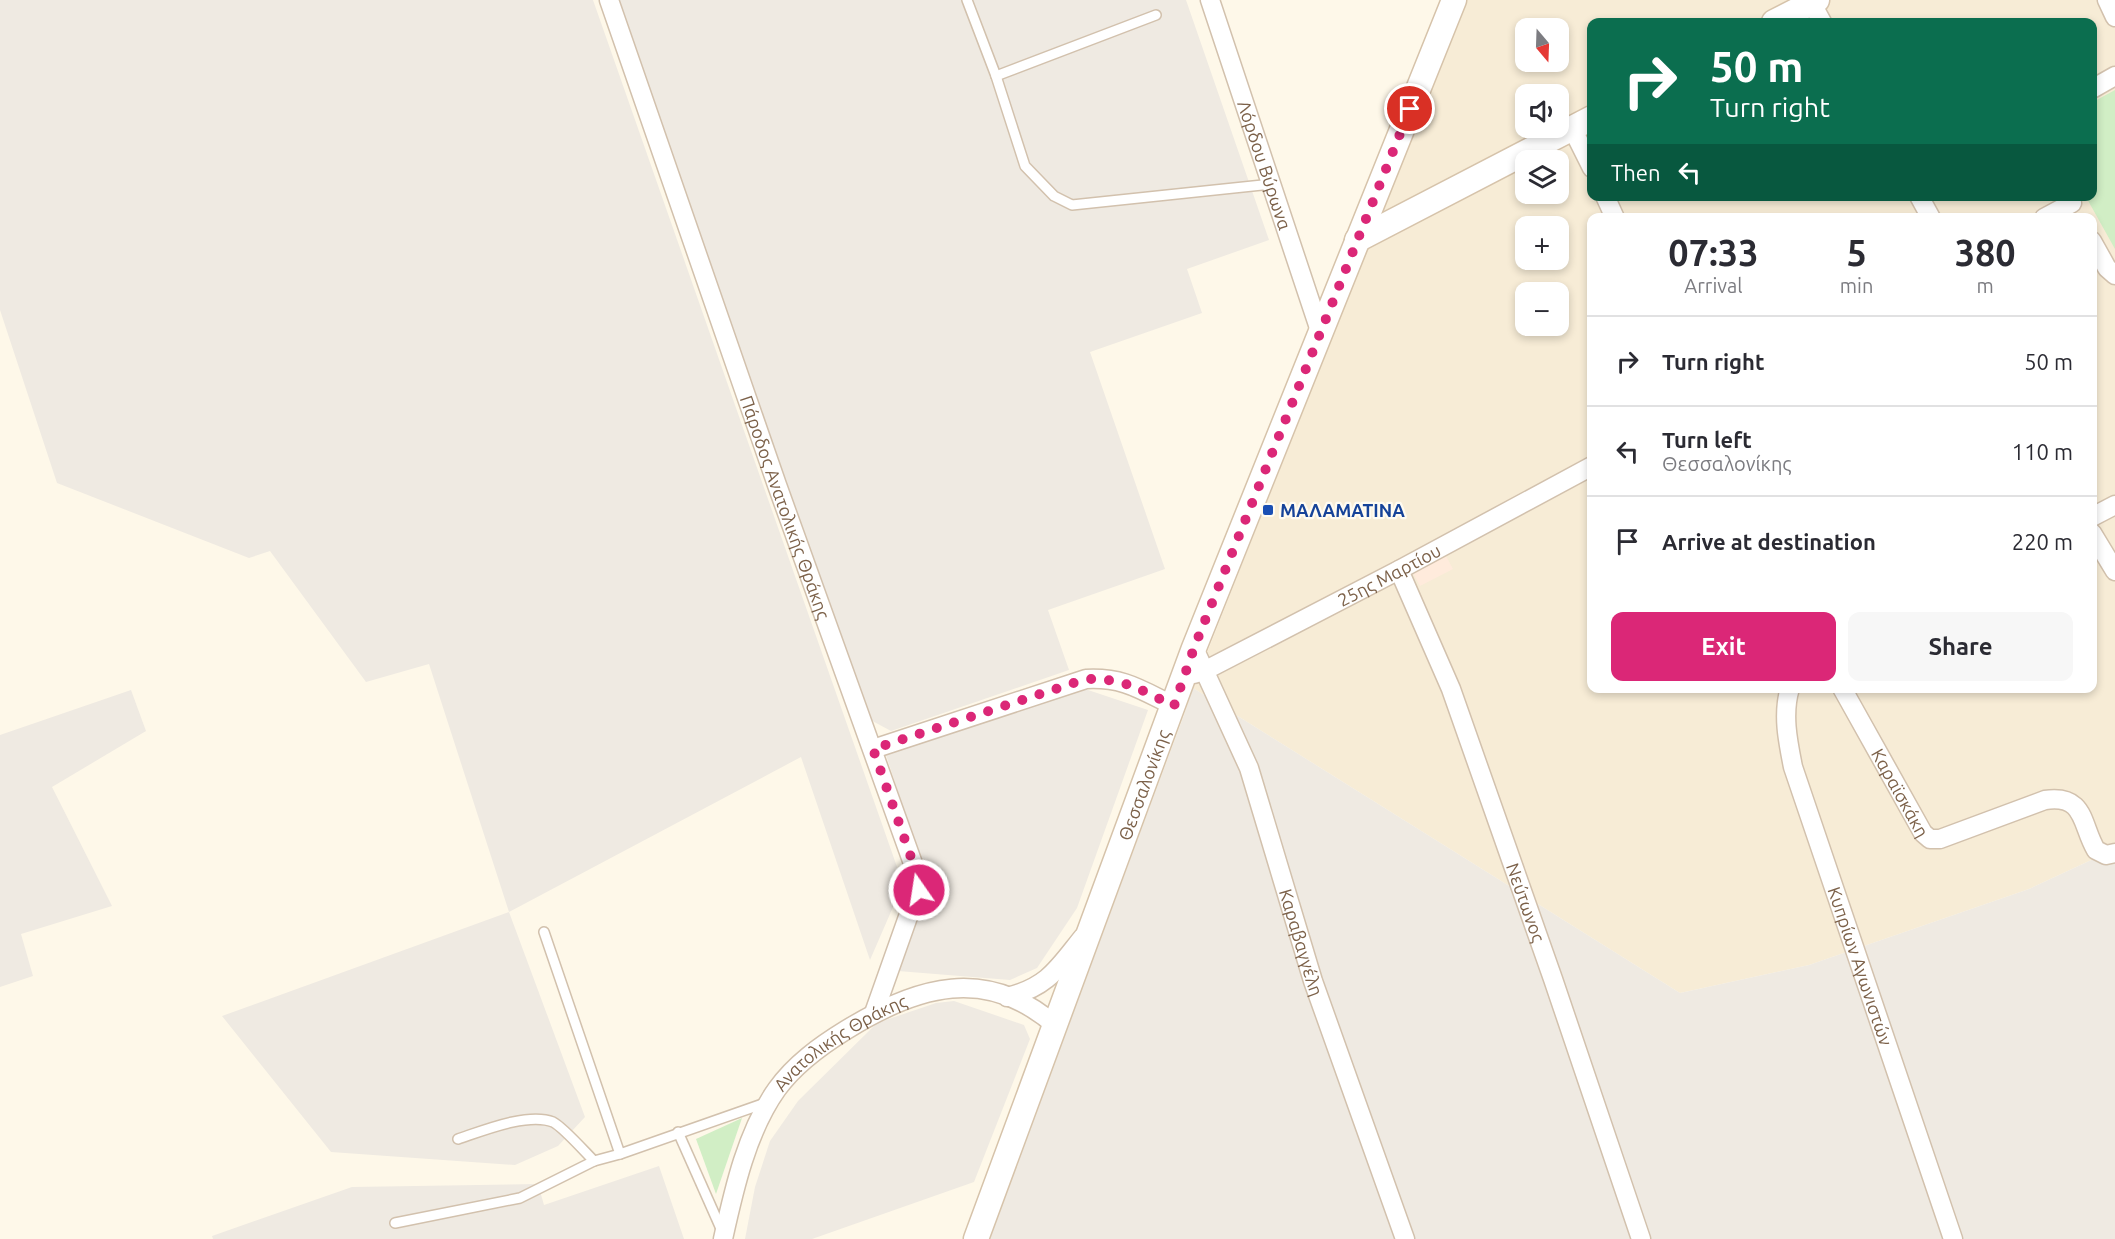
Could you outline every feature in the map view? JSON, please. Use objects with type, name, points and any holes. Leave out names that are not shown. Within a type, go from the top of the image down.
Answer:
[{"type":"main road","name":"Θεσσαλονίκης","points":[[976,1239],[1174,706],[1194,674],[1194,648],[1454,0]]},
{"type":"main road","points":[[1784,18],[1815,6]]},
{"type":"main road","points":[[1357,240],[1582,123]]},
{"type":"street","name":"Πάροδος Ανατολικής Θράκης","points":[[609,0],[777,485],[920,883],[874,1013]]},
{"type":"street","name":"Λόρδου Βύρωνα","points":[[1210,0],[1320,331]]},
{"type":"street","points":[[2107,0],[2115,17]]},
{"type":"street","points":[[2097,85],[2115,76]]},
{"type":"street","points":[[1582,123],[1587,146]]},
{"type":"street","points":[[2056,213],[2073,206]]},
{"type":"street","points":[[2097,250],[2107,268],[2115,275]]},
{"type":"street","name":"25ης Μαρτίου","points":[[1194,674],[1399,570],[1587,469]]},
{"type":"street","points":[[2097,514],[2115,505]]},
{"type":"street","points":[[2097,541],[2115,571]]},
{"type":"street","name":"Νεύτωνος","points":[[1399,570],[1451,690],[1553,979],[1641,1239]]},
{"type":"street","name":"Καραβαγγέλη","points":[[1194,674],[1249,768],[1313,981],[1405,1239]]},
{"type":"street","points":[[873,749],[1086,679],[1106,678],[1126,683],[1174,706]]},
{"type":"street","name":"Κυπρίων Αγωνιστών","points":[[1789,693],[1787,710],[1788,738],[1793,767],[1953,1239]]},
{"type":"street","name":"Καραϊσκάκη","points":[[1845,693],[1926,836],[1930,839],[1940,839],[2045,800],[2065,800],[2082,813],[2096,850],[2106,855],[2115,853]]},
{"type":"street","points":[[1007,997],[1038,987],[1065,959],[1091,926]]},
{"type":"street","name":"Ανατολικής Θράκης","points":[[724,1237],[747,1146],[777,1089],[801,1062],[823,1045],[874,1013],[901,1001],[933,991],[959,987],[983,989],[1029,1005],[1056,1026]]},
{"type":"lane","points":[[967,0],[996,76],[1025,166],[1054,196],[1072,205],[1272,184]]},
{"type":"lane","points":[[996,76],[1156,15]]},
{"type":"lane","points":[[544,932],[620,1154]]},
{"type":"lane","points":[[395,1223],[520,1198],[594,1161],[771,1101]]},
{"type":"lane","points":[[458,1139],[503,1124],[530,1120],[548,1121],[557,1125],[594,1161]]},
{"type":"lane","points":[[678,1132],[724,1237]]},
{"type":"shaded area","points":[[0,0],[593,0],[903,884],[870,960],[801,757],[509,912],[429,664],[366,682],[270,551],[249,558],[57,483],[0,310]]},
{"type":"shaded area","points":[[618,0],[1186,0],[1269,240],[1187,269],[1202,313],[1090,352],[1165,569],[1048,610],[1069,670],[891,731],[865,717]]},
{"type":"shaded area","points":[[1466,0],[2115,0],[2115,849],[2029,889],[1809,965],[1680,993],[1193,688]]},
{"type":"shaded area","points":[[1446,556],[1453,569],[1420,586],[1413,573]]},
{"type":"shaded area","points":[[1193,688],[1680,993],[1809,965],[2029,889],[2115,849],[2115,1239],[989,1239]]},
{"type":"shaded area","points":[[1085,689],[1148,710],[1077,908],[1037,968],[1010,980],[898,971],[928,883],[886,755]]},
{"type":"shaded area","points":[[131,690],[146,731],[52,787],[112,906],[21,934],[33,976],[0,987],[0,735]]},
{"type":"shaded area","points":[[509,912],[585,1117],[558,1146],[515,1165],[331,1152],[222,1016]]},
{"type":"shaded area","points":[[954,1001],[1024,1025],[1030,1039],[974,1182],[812,1239],[745,1239],[755,1187],[770,1141],[798,1101],[877,1023],[936,1003]]},
{"type":"shaded area","points":[[659,1166],[684,1239],[213,1239],[212,1236],[352,1187],[538,1184],[544,1205]]},
{"type":"green space","points":[[2115,90],[2115,249],[2097,213],[2088,201],[2097,201],[2097,100]]},
{"type":"green space","points":[[742,1118],[716,1194],[696,1139]]},
{"type":"place","name":"ΜΑΛΑΜΑΤΙΝΑ","points":[[1268,510]]},
{"type":"route","points":[[919,890],[920,883],[873,749],[1086,679],[1106,678],[1126,683],[1174,706],[1194,648],[1410,109]]}]
